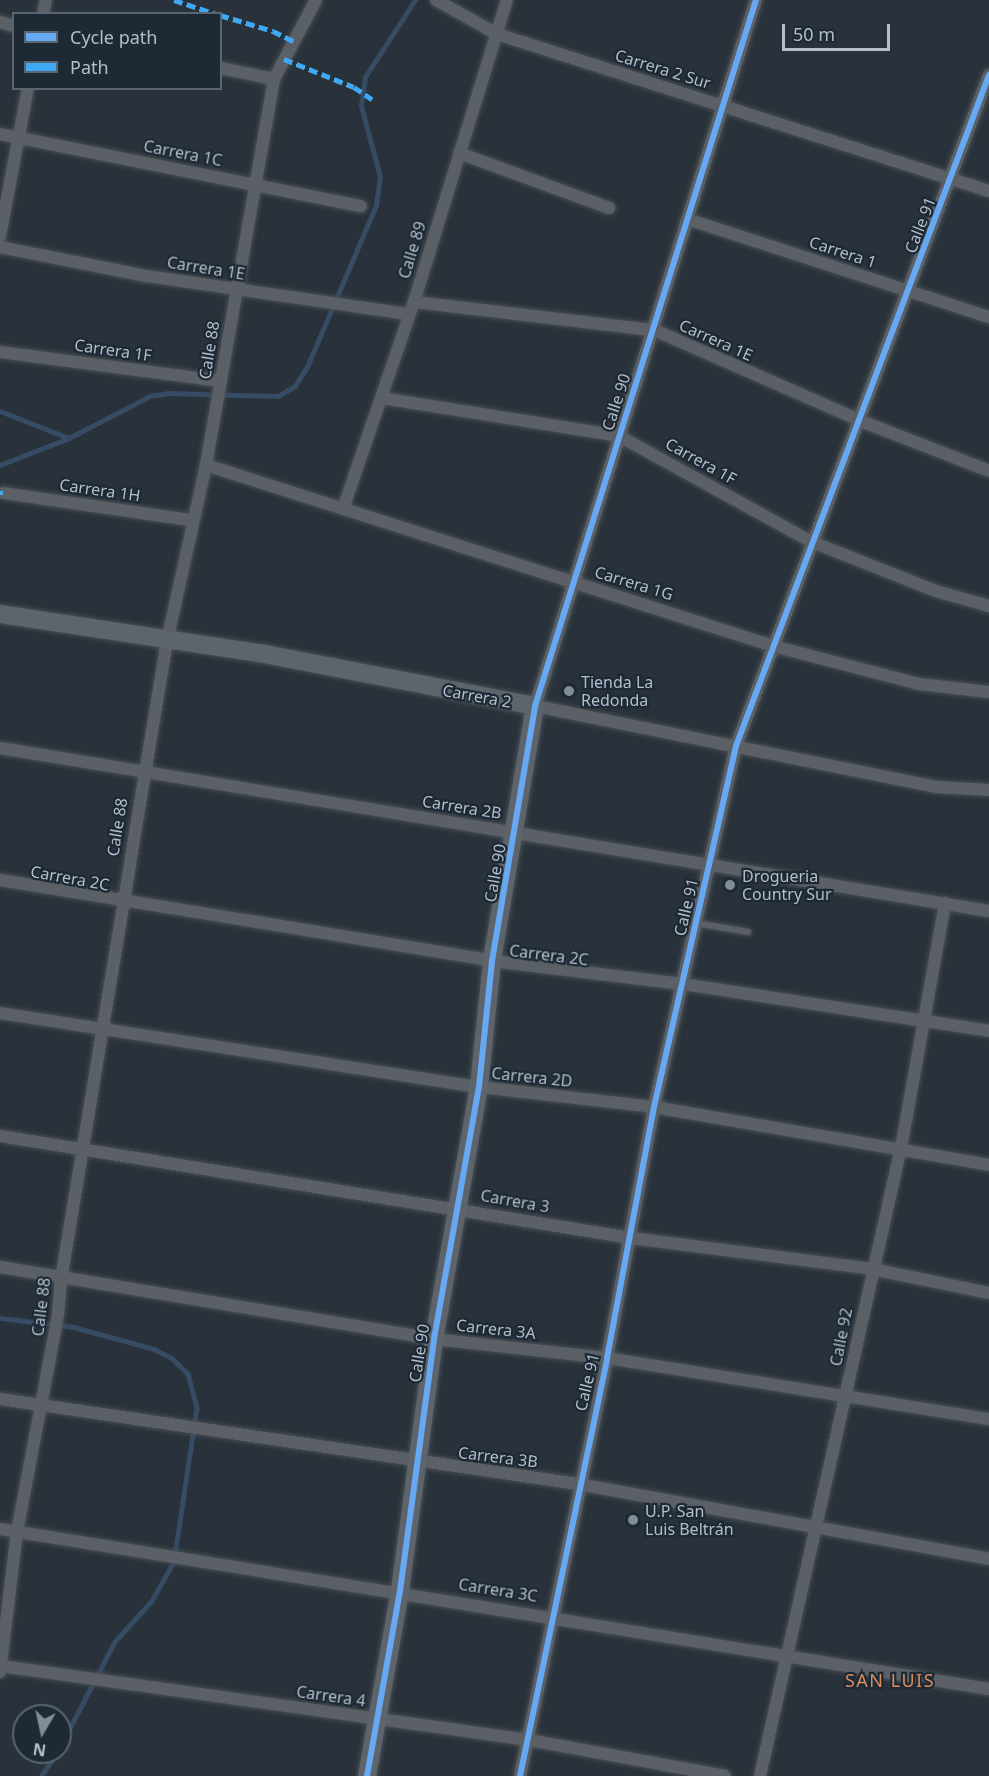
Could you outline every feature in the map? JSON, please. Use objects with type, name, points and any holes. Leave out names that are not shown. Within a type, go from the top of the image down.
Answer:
[{"type":"street","name":"Calle 88","points":[[1,1669],[17,1532],[55,1334],[60,1280],[143,771],[167,641],[191,520],[206,465],[274,79],[316,0]]},
{"type":"street","name":"Carrera 2 Sur","points":[[436,0],[497,34],[951,181],[989,191]]},
{"type":"street","name":"Calle 89","points":[[343,509],[411,308],[507,0]]},
{"type":"street","name":"Calle 90","points":[[367,1776],[400,1591],[434,1339],[479,1087],[492,962],[516,832],[535,706],[687,219],[725,106],[756,0]]},
{"type":"street","points":[[222,68],[274,79]]},
{"type":"street","name":"Calle 91","points":[[520,1776],[529,1740],[578,1484],[607,1358],[654,1107],[736,746],[812,542],[861,421],[989,75]]},
{"type":"street","points":[[0,236],[28,90]]},
{"type":"street","name":"Carrera 1C","points":[[0,134],[360,206]]},
{"type":"street","points":[[459,153],[609,208]]},
{"type":"street","name":"Carrera 1","points":[[687,219],[989,317]]},
{"type":"street","name":"Carrera 1E","points":[[0,247],[236,290],[321,302],[654,330],[861,421],[989,471]]},
{"type":"street","name":"Carrera 1F","points":[[0,352],[219,390]]},
{"type":"street","name":"Carrera 1F","points":[[382,398],[619,436],[812,542],[936,591],[989,606]]},
{"type":"street","name":"Carrera 1G","points":[[206,465],[773,646],[919,684],[989,692]]},
{"type":"street","name":"Carrera 1H","points":[[3,493],[191,520]]},
{"type":"street","name":"Carrera 2","points":[[0,614],[270,655],[937,787],[989,790]]},
{"type":"street","name":"Carrera 2B","points":[[0,748],[989,910]]},
{"type":"street","name":"Carrera 2C","points":[[0,880],[492,962],[683,984],[989,1031]]},
{"type":"street","name":"Calle 92","points":[[760,1776],[814,1525],[902,1148],[945,903]]},
{"type":"street","name":"Carrera 2D","points":[[0,1012],[479,1087],[654,1107],[902,1148],[989,1165]]},
{"type":"street","name":"Carrera 3","points":[[0,1136],[81,1152],[457,1208],[631,1238],[872,1269],[989,1293]]},
{"type":"street","name":"Carrera 3A","points":[[0,1267],[60,1280],[434,1339],[607,1358],[989,1419]]},
{"type":"street","name":"Carrera 3B","points":[[0,1399],[417,1463],[578,1484],[814,1525],[989,1559]]},
{"type":"street","name":"Carrera 3C","points":[[0,1529],[400,1591],[989,1689]]},
{"type":"street","name":"Carrera 4","points":[[1,1669],[529,1740],[725,1776]]},
{"type":"lane","points":[[696,923],[748,932]]},
{"type":"waterway","points":[[0,465],[69,438],[150,396],[169,393],[278,396],[295,386],[307,367],[376,205],[380,177],[361,106],[365,77],[415,0]]},
{"type":"waterway","points":[[0,411],[69,438]]},
{"type":"waterway","points":[[0,1318],[74,1327],[154,1349],[172,1358],[188,1374],[197,1408],[174,1562],[152,1601],[115,1642],[72,1725]]},
{"type":"waterway","points":[[41,1776],[49,1764]]},
{"type":"marked path","points":[[174,0],[210,12]]},
{"type":"marked path","points":[[222,16],[273,31],[296,42]]},
{"type":"marked path","points":[[284,59],[354,87],[372,99]]},
{"type":"cycle path","points":[[367,1776],[400,1591],[434,1339],[479,1087],[492,961],[535,706],[756,0]]},
{"type":"cycle path","points":[[520,1776],[607,1358],[654,1107],[736,746],[989,75]]},
{"type":"place","name":"Tienda La Redonda","points":[[569,691]]},
{"type":"place","name":"Drogueria Country Sur","points":[[730,885]]},
{"type":"place","name":"U.P. San Luis Beltrán","points":[[633,1520]]},
{"type":"district","name":"SAN LUIS","points":[[890,1680]]}]
